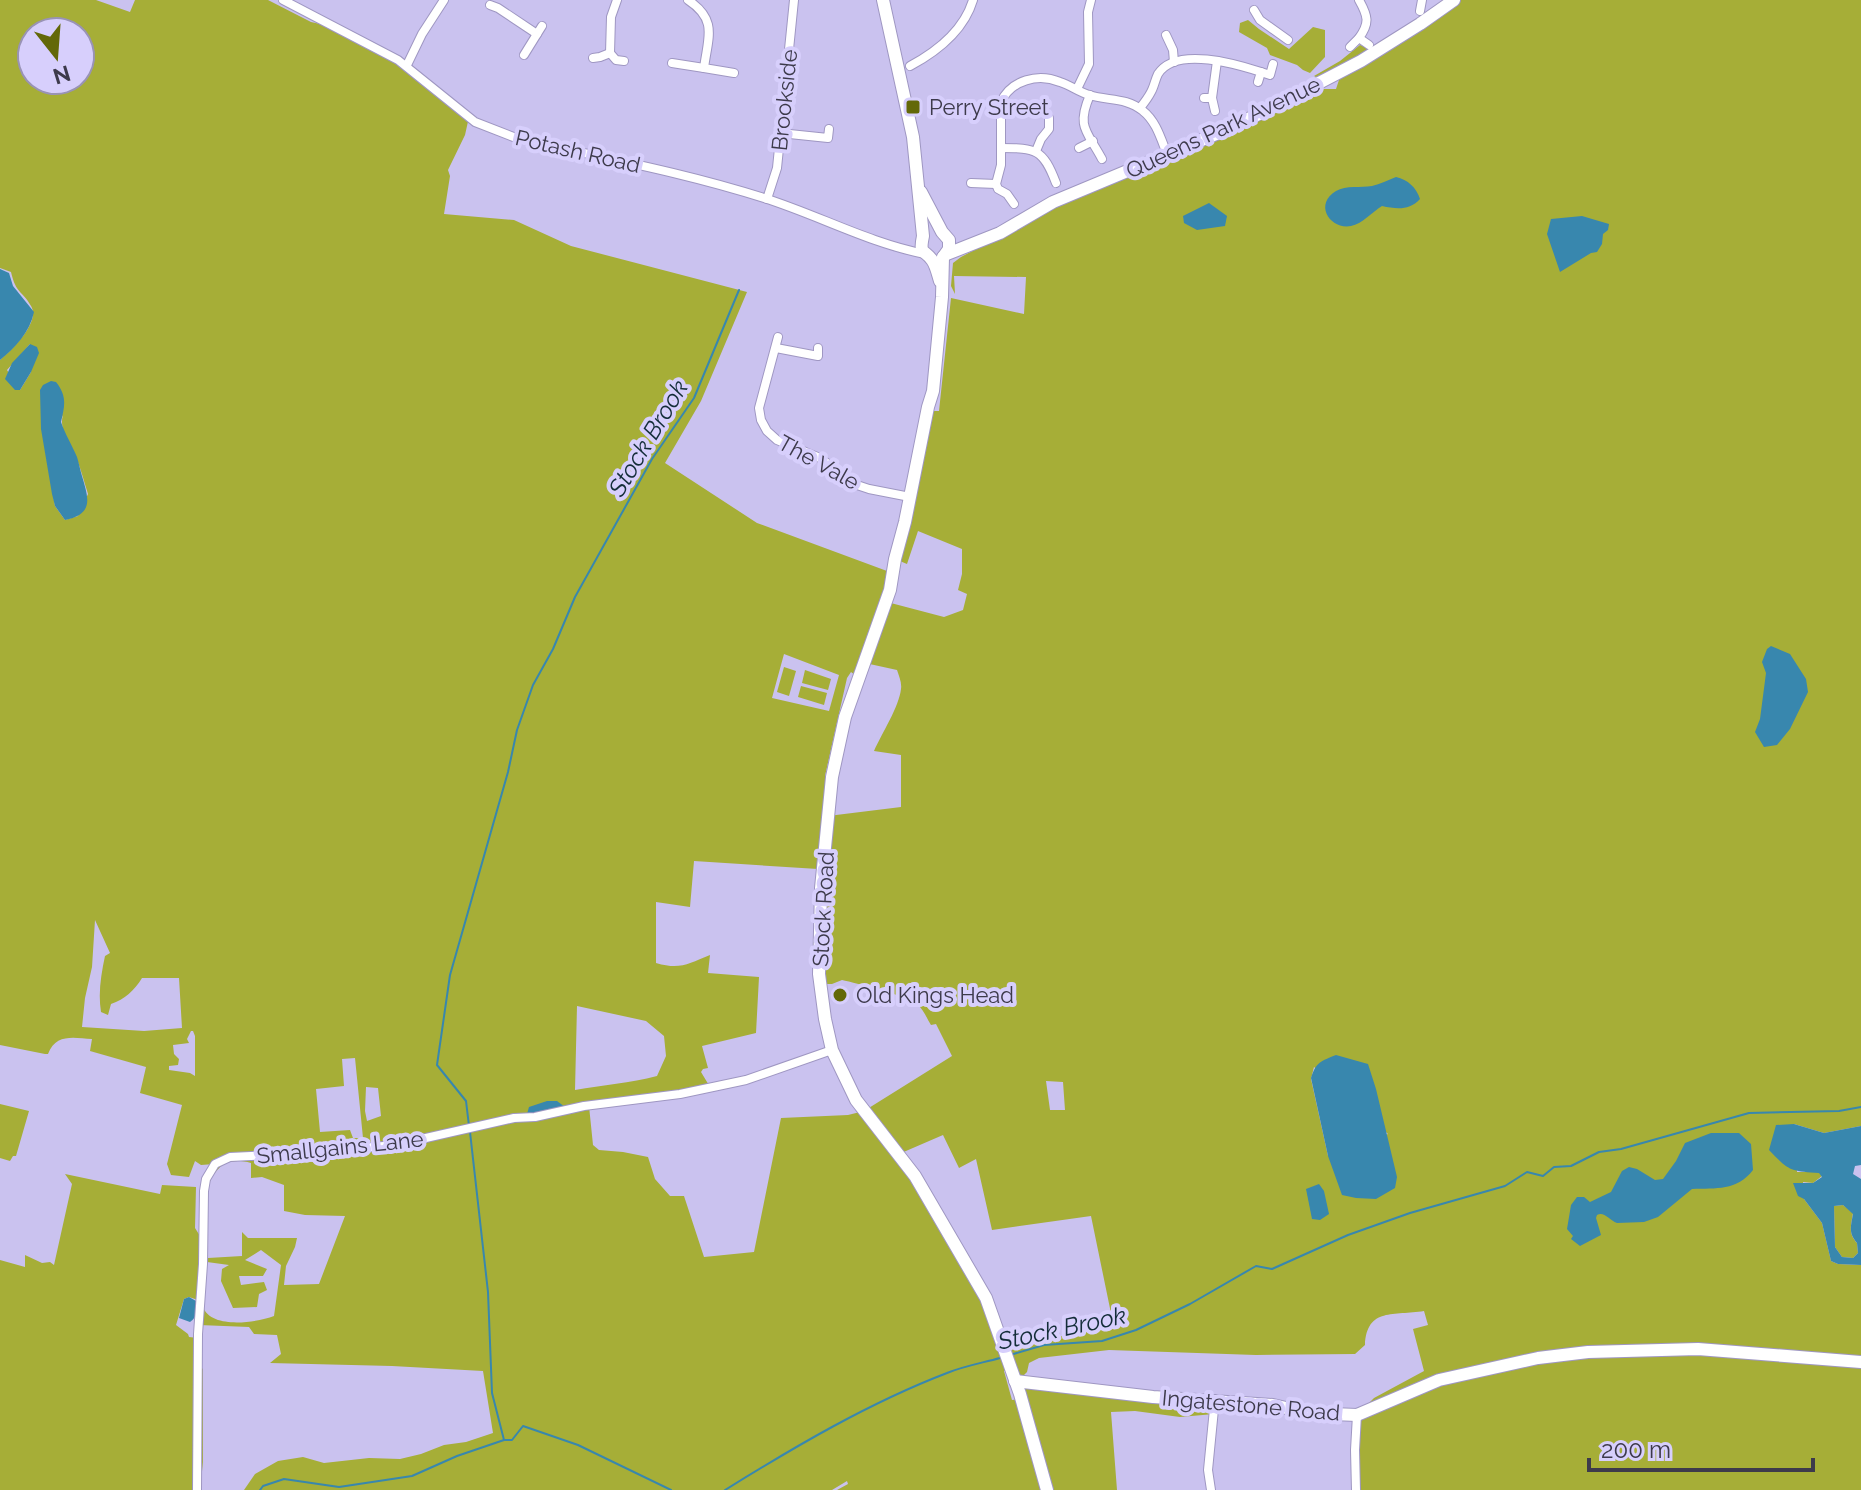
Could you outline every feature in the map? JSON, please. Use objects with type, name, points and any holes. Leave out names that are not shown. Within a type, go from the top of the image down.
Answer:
[{"type":"main road","name":"Stock Road","points":[[883,0],[913,137],[916,183],[942,288],[933,391],[890,590],[845,717],[832,777],[821,888],[819,974],[832,1050],[856,1100],[915,1176],[986,1298],[1015,1381],[1047,1490]]},
{"type":"main road","name":"Queens Park Avenue","points":[[932,250],[1000,233],[1053,202],[1265,111],[1361,61],[1454,0]]},
{"type":"main road","name":"Stock Road","points":[[916,183],[950,244],[932,250]]},
{"type":"main road","points":[[932,250],[931,231],[984,239]]},
{"type":"main road","name":"Ingatestone Road","points":[[1015,1381],[1153,1397],[1273,1405],[1308,1413],[1357,1415],[1439,1380],[1538,1358],[1588,1352],[1698,1349],[1861,1362]]},
{"type":"street","name":"Potash Road","points":[[283,0],[407,65],[475,122],[494,130],[516,138],[706,180],[767,199],[898,249],[932,250]]},
{"type":"street","points":[[407,65],[444,0]]},
{"type":"street","points":[[617,0],[611,17],[610,53],[616,60],[624,61]]},
{"type":"street","points":[[688,0],[702,9],[708,21],[704,68]]},
{"type":"street","name":"Brookside","points":[[767,199],[777,168],[794,0]]},
{"type":"street","points":[[910,66],[940,47],[967,16],[973,0]]},
{"type":"street","points":[[1077,89],[1089,64],[1088,12],[1091,0]]},
{"type":"street","points":[[1350,47],[1366,29],[1367,22],[1359,0]]},
{"type":"street","points":[[1420,11],[1422,0]]},
{"type":"street","points":[[498,4],[540,30],[524,55]]},
{"type":"street","points":[[1254,10],[1260,20],[1288,40]]},
{"type":"street","points":[[1166,35],[1173,50],[1174,62]]},
{"type":"street","points":[[1359,38],[1369,45]]},
{"type":"street","points":[[593,58],[610,53]]},
{"type":"street","points":[[1140,108],[1158,74],[1174,62],[1204,59],[1240,65],[1259,77],[1270,75],[1273,64]]},
{"type":"street","points":[[1215,111],[1208,98],[1217,61]]},
{"type":"street","points":[[672,63],[734,73]]},
{"type":"street","points":[[1014,204],[996,184],[1001,165],[1001,102],[1013,86],[1023,80],[1057,80],[1090,95],[1120,100],[1140,108],[1156,126],[1167,154]]},
{"type":"street","points":[[1090,95],[1083,124],[1102,159]]},
{"type":"street","points":[[1036,151],[1049,129],[1049,118]]},
{"type":"street","points":[[780,133],[828,138]]},
{"type":"street","points":[[1079,148],[1093,141]]},
{"type":"street","points":[[1001,148],[1036,151],[1047,160],[1056,183]]},
{"type":"street","points":[[971,183],[996,184]]},
{"type":"street","name":"The Vale","points":[[778,337],[759,408],[767,431],[777,440],[820,458],[857,485],[910,497]]},
{"type":"street","points":[[776,348],[817,356]]},
{"type":"street","name":"Smallgains Lane","points":[[197,1490],[198,1334],[204,1191],[206,1179],[215,1164],[230,1157],[395,1145],[514,1118],[680,1094],[746,1080],[832,1050]]},
{"type":"street","points":[[1211,1490],[1208,1459],[1215,1399]]},
{"type":"street","points":[[1356,1490],[1357,1415]]},
{"type":"green space","points":[[0,0],[96,0],[130,12],[135,0],[268,0],[311,22],[338,28],[386,54],[469,117],[465,135],[448,170],[450,176],[444,214],[514,220],[571,246],[747,292],[701,401],[665,463],[757,523],[887,571],[890,590],[887,602],[944,617],[963,610],[967,594],[958,590],[962,574],[962,549],[918,531],[907,564],[895,559],[928,411],[939,411],[951,298],[1024,314],[1026,277],[954,276],[955,294],[951,286],[953,263],[961,257],[1070,200],[1240,131],[1318,89],[1336,89],[1340,77],[1427,26],[1461,0],[1861,0],[1861,1126],[1824,1133],[1794,1124],[1797,1172],[1819,1172],[1822,1176],[1813,1183],[1803,1182],[1804,1199],[1822,1223],[1831,1261],[1861,1265],[1861,1490],[1356,1490],[1357,1415],[1374,1398],[1424,1371],[1413,1329],[1428,1325],[1424,1311],[1377,1319],[1371,1324],[1365,1345],[1355,1354],[1256,1355],[1109,1350],[1039,1358],[1029,1363],[1023,1376],[1013,1374],[1010,1368],[1004,1371],[1012,1400],[1020,1399],[1015,1381],[1215,1399],[1214,1414],[1180,1417],[1135,1411],[1111,1412],[1117,1490],[837,1490],[848,1484],[847,1481],[832,1490],[244,1490],[255,1474],[278,1461],[303,1457],[324,1463],[369,1458],[400,1459],[493,1433],[483,1371],[270,1363],[281,1354],[277,1335],[254,1334],[249,1327],[199,1325],[203,1307],[215,1319],[224,1321],[256,1321],[274,1316],[281,1265],[261,1250],[245,1260],[267,1269],[263,1276],[239,1276],[241,1285],[264,1282],[267,1290],[259,1294],[257,1307],[233,1308],[221,1281],[222,1269],[229,1265],[207,1262],[208,1258],[242,1256],[242,1232],[248,1238],[297,1238],[286,1266],[284,1285],[319,1284],[345,1216],[284,1211],[284,1185],[262,1177],[251,1178],[251,1163],[232,1162],[219,1168],[210,1180],[204,1197],[214,1164],[201,1165],[195,1161],[189,1177],[171,1175],[167,1164],[182,1105],[140,1093],[146,1067],[90,1051],[92,1039],[61,1040],[51,1047],[48,1054],[0,1045],[0,360],[23,336],[33,313],[11,272],[0,268]],"holes":[[[30,344],[31,372],[20,390],[7,370]],[[63,415],[64,432],[88,494],[78,516],[65,520],[55,506],[45,449]],[[784,654],[839,675],[829,711],[772,698]],[[865,663],[897,670],[900,696],[874,751],[901,755],[901,807],[828,816],[825,776],[847,678],[851,672],[859,678]],[[694,861],[818,869],[824,984],[842,980],[912,1001],[931,1025],[936,1024],[952,1056],[864,1111],[848,1115],[781,1118],[754,1252],[704,1257],[684,1196],[670,1196],[655,1179],[648,1157],[599,1150],[593,1145],[589,1106],[710,1087],[701,1072],[708,1068],[702,1046],[756,1033],[759,977],[708,973],[710,955],[678,966],[656,963],[656,902],[690,907]],[[95,920],[110,953],[105,956],[101,977],[101,1012],[108,1015],[111,1004],[129,994],[142,978],[179,978],[182,1028],[144,1031],[82,1027],[92,967]],[[577,1006],[646,1021],[664,1036],[666,1056],[657,1076],[575,1090]],[[193,1031],[195,1076],[169,1070],[169,1066],[178,1065],[179,1059],[174,1054],[173,1045],[189,1043],[187,1039]],[[355,1058],[363,1138],[353,1138],[350,1130],[320,1132],[316,1089],[344,1086],[342,1059]],[[1314,1067],[1388,1134],[1328,1156],[1311,1079]],[[1046,1081],[1063,1082],[1065,1110],[1050,1110]],[[366,1087],[378,1088],[381,1116],[367,1121]],[[943,1135],[959,1168],[976,1159],[992,1230],[1091,1216],[1113,1323],[1106,1323],[1107,1328],[1006,1346],[899,1154]]]},
{"type":"green space","points":[[1248,20],[1289,49],[1313,27],[1325,30],[1325,57],[1310,73],[1270,55],[1267,48],[1239,32],[1240,23]]},
{"type":"green space","points":[[1383,43],[1320,79],[1314,76],[1360,45],[1367,48]]},
{"type":"green space","points":[[784,667],[796,671],[789,696],[777,692]]},
{"type":"green space","points":[[805,670],[831,679],[828,690],[802,683]]},
{"type":"green space","points":[[801,686],[827,693],[824,705],[798,697]]},
{"type":"green space","points":[[0,1104],[29,1111],[16,1156],[10,1161],[0,1158]]},
{"type":"green space","points":[[65,1174],[160,1194],[162,1185],[196,1187],[195,1228],[200,1236],[198,1300],[184,1299],[176,1325],[189,1337],[198,1338],[198,1365],[203,1369],[200,1490],[0,1490],[0,1260],[25,1267],[25,1255],[54,1265],[72,1184]]},
{"type":"green space","points":[[1843,1205],[1853,1213],[1851,1233],[1858,1253],[1853,1258],[1842,1257],[1835,1247],[1834,1206]]},
{"type":"water","points":[[1396,177],[1414,188],[1420,199],[1416,203],[1402,208],[1382,206],[1351,226],[1337,224],[1327,215],[1326,203],[1336,191],[1372,186]]},
{"type":"water","points":[[1209,203],[1227,216],[1225,226],[1197,230],[1184,223],[1183,216]]},
{"type":"water","points":[[1582,216],[1609,224],[1608,230],[1603,234],[1597,252],[1560,272],[1547,234],[1551,219]]},
{"type":"water","points":[[0,269],[9,273],[13,286],[34,312],[21,339],[0,360]]},
{"type":"water","points":[[30,344],[37,347],[39,353],[20,390],[15,390],[5,379],[12,363]]},
{"type":"water","points":[[51,381],[60,387],[63,396],[61,422],[77,457],[87,498],[81,514],[65,520],[55,506],[41,429],[40,390]]},
{"type":"water","points":[[1771,646],[1790,654],[1806,679],[1808,692],[1790,729],[1777,745],[1764,747],[1755,732],[1760,719],[1766,673],[1762,662]]},
{"type":"water","points":[[1336,1055],[1368,1064],[1376,1089],[1397,1177],[1395,1188],[1376,1199],[1342,1195],[1328,1156],[1311,1078],[1320,1063]]},
{"type":"water","points":[[557,1101],[565,1107],[527,1114],[529,1107]]},
{"type":"water","points":[[1794,1124],[1824,1133],[1861,1126],[1861,1165],[1855,1166],[1853,1174],[1861,1179],[1861,1265],[1831,1261],[1822,1223],[1804,1199],[1798,1196],[1793,1183],[1813,1183],[1822,1177],[1819,1173],[1791,1169],[1769,1150],[1776,1125]],"holes":[[[1843,1205],[1853,1214],[1851,1233],[1858,1253],[1853,1258],[1842,1257],[1835,1247],[1834,1206]]]},
{"type":"water","points":[[1711,1133],[1739,1133],[1751,1144],[1753,1170],[1747,1177],[1726,1187],[1692,1189],[1658,1217],[1644,1222],[1617,1223],[1604,1215],[1597,1215],[1601,1235],[1580,1246],[1571,1239],[1573,1236],[1567,1229],[1571,1205],[1577,1197],[1584,1197],[1590,1202],[1611,1192],[1622,1171],[1629,1167],[1655,1180],[1663,1179],[1685,1143]]},
{"type":"water","points":[[1319,1184],[1324,1191],[1329,1214],[1320,1220],[1312,1219],[1306,1189]]},
{"type":"water","points":[[189,1297],[196,1301],[195,1315],[190,1322],[179,1318],[184,1299]]},
{"type":"waterway","points":[[469,1126],[466,1101],[437,1065],[450,975],[517,730],[533,685],[553,649],[575,597],[652,459],[694,398],[739,290]]},
{"type":"waterway","points":[[1010,1355],[1044,1345],[1102,1341],[1136,1330],[1190,1304],[1256,1266],[1272,1269],[1348,1235],[1410,1213],[1505,1186],[1527,1172],[1543,1176],[1554,1167],[1571,1166],[1599,1152],[1621,1149],[1749,1113],[1839,1111],[1861,1107]]},
{"type":"waterway","points":[[470,1132],[488,1292],[492,1393],[504,1440]]},
{"type":"waterway","name":"Stock Brook","points":[[725,1490],[889,1398],[953,1371],[1000,1358]]},
{"type":"waterway","points":[[260,1490],[284,1479],[339,1487],[412,1476],[457,1456],[512,1440],[523,1426],[578,1445],[671,1490]]},
{"type":"place","name":"Perry Street","points":[[913,107]]},
{"type":"place","name":"Old Kings Head","points":[[840,995]]}]
